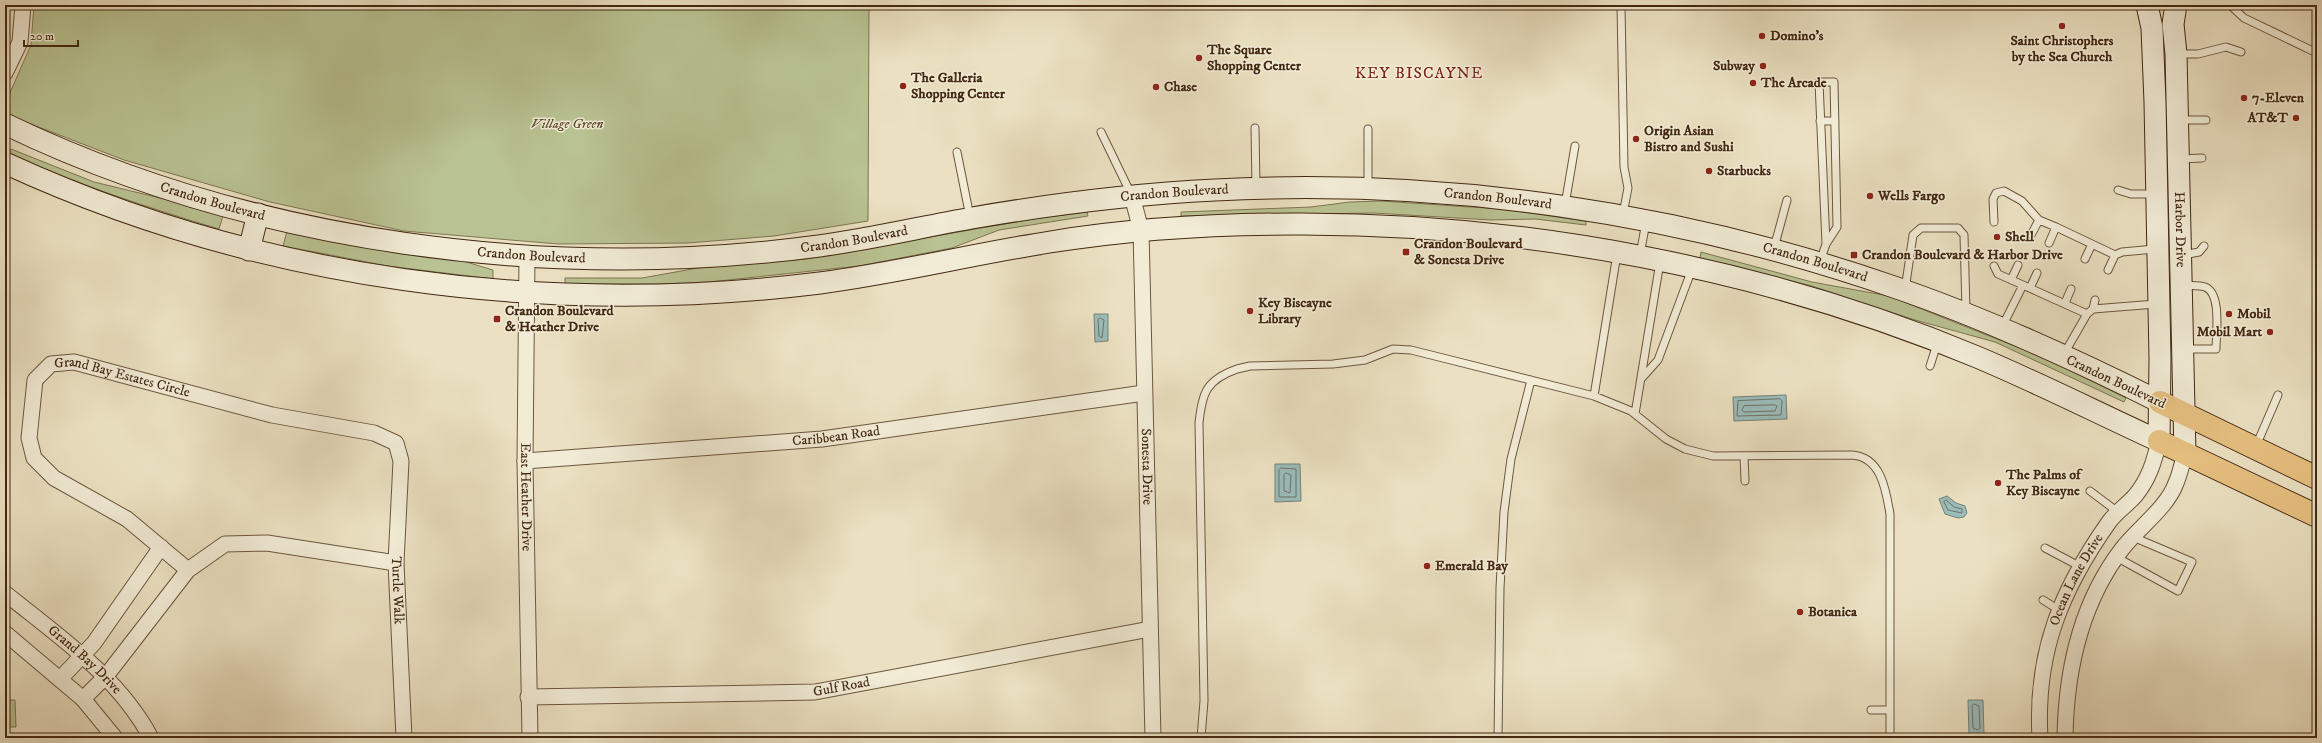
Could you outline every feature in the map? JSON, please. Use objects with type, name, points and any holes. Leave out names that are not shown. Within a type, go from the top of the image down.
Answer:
[{"type":"main road","name":"Harbor Drive","points":[[2147,5],[2152,24],[2155,102],[2159,304],[2159,441]]},
{"type":"main road","name":"Harbor Drive","points":[[2176,5],[2173,24],[2176,54],[2185,454]]},
{"type":"main road","points":[[2155,102],[2162,114],[2177,120]]},
{"type":"main road","name":"Crandon Boulevard","points":[[5,124],[85,158],[145,180],[180,192],[258,214],[306,225],[434,248],[527,257],[682,258],[756,253],[822,246],[970,218],[1082,201],[1132,196],[1256,189],[1368,189],[1449,194],[1565,207],[1622,217],[1773,250],[1823,254],[1905,291],[2001,329],[2063,356],[2317,478]]},
{"type":"main road","points":[[5,163],[60,189],[177,229],[250,250],[304,262],[429,284],[526,293],[603,296],[698,294],[765,289],[826,282],[1050,242],[1141,230],[1240,225],[1364,225],[1519,237],[1617,252],[1692,268],[1791,292],[1886,323],[1977,357],[2317,516]]},
{"type":"main road","points":[[250,250],[258,214]]},
{"type":"street","points":[[5,73],[20,42],[23,5]]},
{"type":"street","name":"Sonesta Drive","points":[[1132,196],[1141,230],[1153,738]]},
{"type":"street","name":"East Heather Drive","points":[[527,257],[525,461],[528,697],[530,738]]},
{"type":"street","name":"Grand Bay Estates Circle","points":[[188,570],[127,519],[54,478],[34,458],[29,438],[35,380],[51,364],[74,362],[272,415],[374,433],[396,444]]},
{"type":"street","name":"Caribbean Road","points":[[525,461],[822,439],[1144,393]]},
{"type":"street","name":"Ocean Lane Drive","points":[[2040,738],[2038,712],[2046,652],[2058,610],[2079,566],[2118,512],[2135,496],[2150,473],[2159,441]]},
{"type":"street","name":"Turtle Walk","points":[[396,444],[401,461],[396,563],[404,738]]},
{"type":"street","name":"Ocean Lane Drive","points":[[2065,738],[2065,701],[2071,663],[2080,630],[2098,585],[2116,557],[2159,509],[2176,484],[2185,454]]},
{"type":"street","points":[[83,699],[106,676],[188,570],[225,544],[267,543],[396,563]]},
{"type":"street","points":[[2094,544],[2116,557]]},
{"type":"street","points":[[60,679],[94,643],[161,547]]},
{"type":"street","name":"Grand Bay Drive","points":[[5,593],[106,676],[145,726],[151,738]]},
{"type":"street","name":"Gulf Road","points":[[528,697],[815,692],[1150,629]]},
{"type":"street","name":"Grand Bay Drive","points":[[5,633],[83,699],[115,738]]},
{"type":"lane","points":[[1621,5],[1624,166],[1628,188],[1622,217]]},
{"type":"lane","points":[[2230,5],[2244,18],[2317,53]]},
{"type":"lane","points":[[2176,54],[2198,54],[2226,48],[2241,52]]},
{"type":"lane","points":[[1819,82],[1834,82],[1837,227],[1823,254],[1819,82]]},
{"type":"lane","points":[[2177,120],[2206,120]]},
{"type":"lane","points":[[1820,121],[1835,121]]},
{"type":"lane","points":[[1255,128],[1256,189]]},
{"type":"lane","points":[[1368,129],[1368,189]]},
{"type":"lane","points":[[1101,132],[1132,196]]},
{"type":"lane","points":[[1565,207],[1575,146]]},
{"type":"lane","points":[[957,152],[970,218]]},
{"type":"lane","points":[[2178,159],[2202,158]]},
{"type":"lane","points":[[2118,190],[2131,194],[2157,194]]},
{"type":"lane","points":[[1994,222],[1993,199],[1996,193],[2004,191],[2022,201],[2039,220],[2115,255]]},
{"type":"lane","points":[[1773,250],[1787,200]]},
{"type":"lane","points":[[2031,235],[2039,220]]},
{"type":"lane","points":[[1640,257],[1646,222]]},
{"type":"lane","points":[[2049,243],[2056,227]]},
{"type":"lane","points":[[1905,291],[1913,235],[1917,230],[1921,228],[1958,228],[1964,235],[1966,315]]},
{"type":"lane","points":[[2085,259],[2092,244]]},
{"type":"lane","points":[[2180,255],[2199,252],[2204,246]]},
{"type":"lane","points":[[2108,270],[2115,255],[2122,252],[2158,249]]},
{"type":"lane","points":[[1594,396],[1617,252]]},
{"type":"lane","points":[[1634,414],[1660,261]]},
{"type":"lane","points":[[2011,280],[2018,265]]},
{"type":"lane","points":[[1994,266],[1998,274],[2065,303],[2090,311],[2159,304]]},
{"type":"lane","points":[[1640,380],[1658,360],[1692,268]]},
{"type":"lane","points":[[2030,288],[2037,273]]},
{"type":"lane","points":[[2001,329],[2023,285]]},
{"type":"lane","points":[[2181,285],[2205,287],[2211,292],[2215,299],[2216,316],[2216,349],[2183,350]]},
{"type":"lane","points":[[2065,303],[2072,289]]},
{"type":"lane","points":[[2063,356],[2095,300]]},
{"type":"lane","points":[[1930,366],[1938,342]]},
{"type":"lane","points":[[1201,738],[1204,701],[1199,424],[1201,402],[1208,386],[1222,374],[1237,369],[1365,360],[1393,350],[1411,350],[1594,396],[1634,414],[1666,439],[1685,449],[1713,456],[1860,455],[1874,463],[1886,488],[1890,514],[1890,738]]},
{"type":"lane","points":[[1498,738],[1500,588],[1504,512],[1511,460],[1531,380]]},
{"type":"lane","points":[[2255,448],[2278,395]]},
{"type":"lane","points":[[1744,456],[1745,481]]},
{"type":"lane","points":[[2090,491],[2118,512]]},
{"type":"lane","points":[[2116,557],[2178,591],[2192,562],[2133,537]]},
{"type":"lane","points":[[2045,548],[2079,566]]},
{"type":"lane","points":[[2043,600],[2058,610]]},
{"type":"lane","points":[[1871,710],[1890,710]]},
{"type":"green space","name":"Village Green","points":[[34,5],[869,5],[868,221],[774,236],[688,243],[558,244],[404,231],[270,202],[124,160],[5,114],[5,104],[31,45]]},
{"type":"green space","points":[[11,149],[94,182],[185,204],[223,216],[219,229],[139,204],[61,175],[9,154]]},
{"type":"green space","points":[[1381,201],[1501,209],[1586,221],[1586,225],[1535,219],[1491,220],[1374,213],[1181,216],[1181,212],[1311,207],[1350,202]]},
{"type":"green space","points":[[1087,212],[1088,216],[999,230],[952,248],[859,266],[709,282],[660,284],[565,284],[565,278],[642,278],[698,268],[806,259],[1032,219]]},
{"type":"green space","points":[[287,231],[382,250],[463,261],[493,270],[493,279],[388,266],[283,246]]},
{"type":"green space","points":[[1701,252],[1812,282],[1889,296],[2047,359],[2126,398],[2124,402],[1995,342],[1915,320],[1812,286],[1700,258]]},
{"type":"green space","points":[[5,700],[15,700],[16,727],[5,727]]},
{"type":"green space","points":[[99,733],[102,738],[9,738],[13,734]]},
{"type":"water","points":[[1094,314],[1108,314],[1108,341],[1095,342]]},
{"type":"water","points":[[1786,395],[1787,419],[1734,421],[1733,397]]},
{"type":"water","points":[[1275,464],[1300,464],[1301,501],[1275,502]]},
{"type":"water","points":[[1947,496],[1956,503],[1965,506],[1967,513],[1964,517],[1958,518],[1945,514],[1939,499]]},
{"type":"water","points":[[1968,700],[1983,700],[1984,734],[1969,734]]},
{"type":"place","name":"Saint Christophers by the Sea Church","points":[[2062,26]]},
{"type":"place","name":"Domino's","points":[[1762,36]]},
{"type":"place","name":"The Square Shopping Center","points":[[1199,58]]},
{"type":"place","name":"Subway","points":[[1763,66]]},
{"type":"place","name":"The Arcade","points":[[1753,83]]},
{"type":"place","name":"The Galleria Shopping Center","points":[[903,86]]},
{"type":"place","name":"Chase","points":[[1156,87]]},
{"type":"place","name":"7-Eleven","points":[[2244,98]]},
{"type":"place","name":"AT&T","points":[[2296,118]]},
{"type":"place","name":"Origin Asian Bistro and Sushi","points":[[1636,139]]},
{"type":"place","name":"Starbucks","points":[[1709,171]]},
{"type":"place","name":"Wells Fargo","points":[[1870,196]]},
{"type":"place","name":"Shell","points":[[1997,237]]},
{"type":"place","name":"Crandon Boulevard & Sonesta Drive","points":[[1406,252]]},
{"type":"place","name":"Crandon Boulevard & Harbor Drive","points":[[1854,255]]},
{"type":"place","name":"Key Biscayne Library","points":[[1250,311]]},
{"type":"place","name":"Mobil","points":[[2229,314]]},
{"type":"place","name":"Crandon Boulevard & Heather Drive","points":[[497,319]]},
{"type":"place","name":"Mobil Mart","points":[[2270,332]]},
{"type":"place","name":"The Palms of Key Biscayne","points":[[1998,483]]},
{"type":"place","name":"Emerald Bay","points":[[1427,566]]},
{"type":"place","name":"Botanica","points":[[1800,612]]},
{"type":"district","name":"KEY BISCAYNE","points":[[1419,73]]}]
